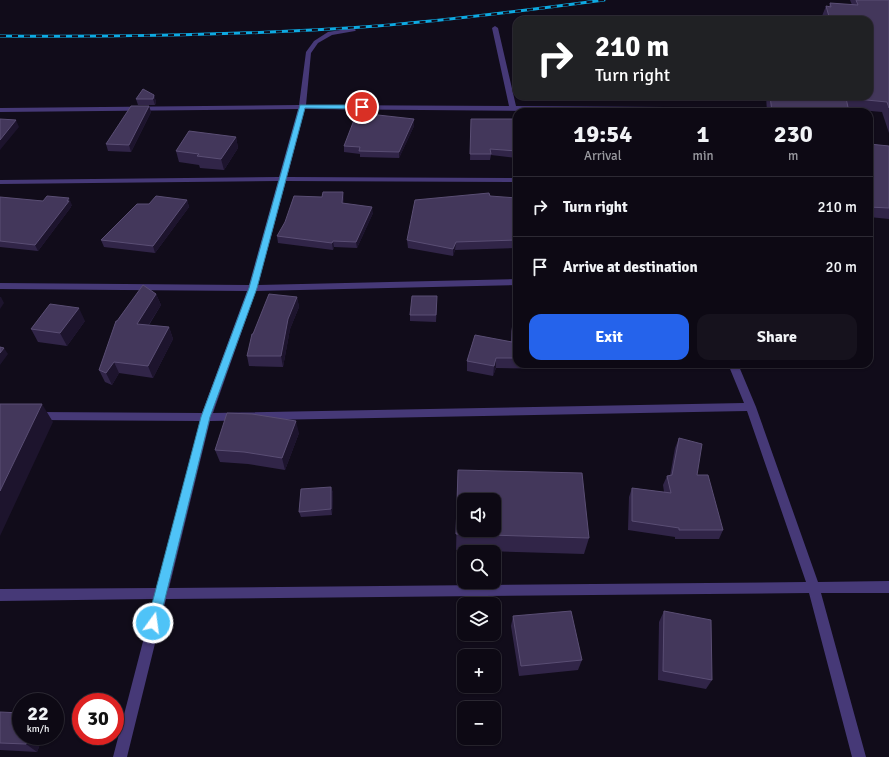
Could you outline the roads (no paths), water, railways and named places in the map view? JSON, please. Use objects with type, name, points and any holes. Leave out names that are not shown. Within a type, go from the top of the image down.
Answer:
[{"type":"street","points":[[0,110],[302,106],[512,109],[495,28]]},
{"type":"street","points":[[120,757],[160,593],[206,417],[253,288],[302,106],[308,53],[316,42],[330,33],[353,30]]},
{"type":"street","points":[[0,182],[282,179],[513,180]]},
{"type":"street","points":[[0,286],[253,288],[513,282]]},
{"type":"street","points":[[735,368],[751,407],[813,586],[860,757]]},
{"type":"street","points":[[24,416],[206,417],[751,407]]},
{"type":"street","points":[[0,594],[889,586]]},
{"type":"railway","points":[[0,36],[189,35],[283,32],[434,21],[604,0]]}]
